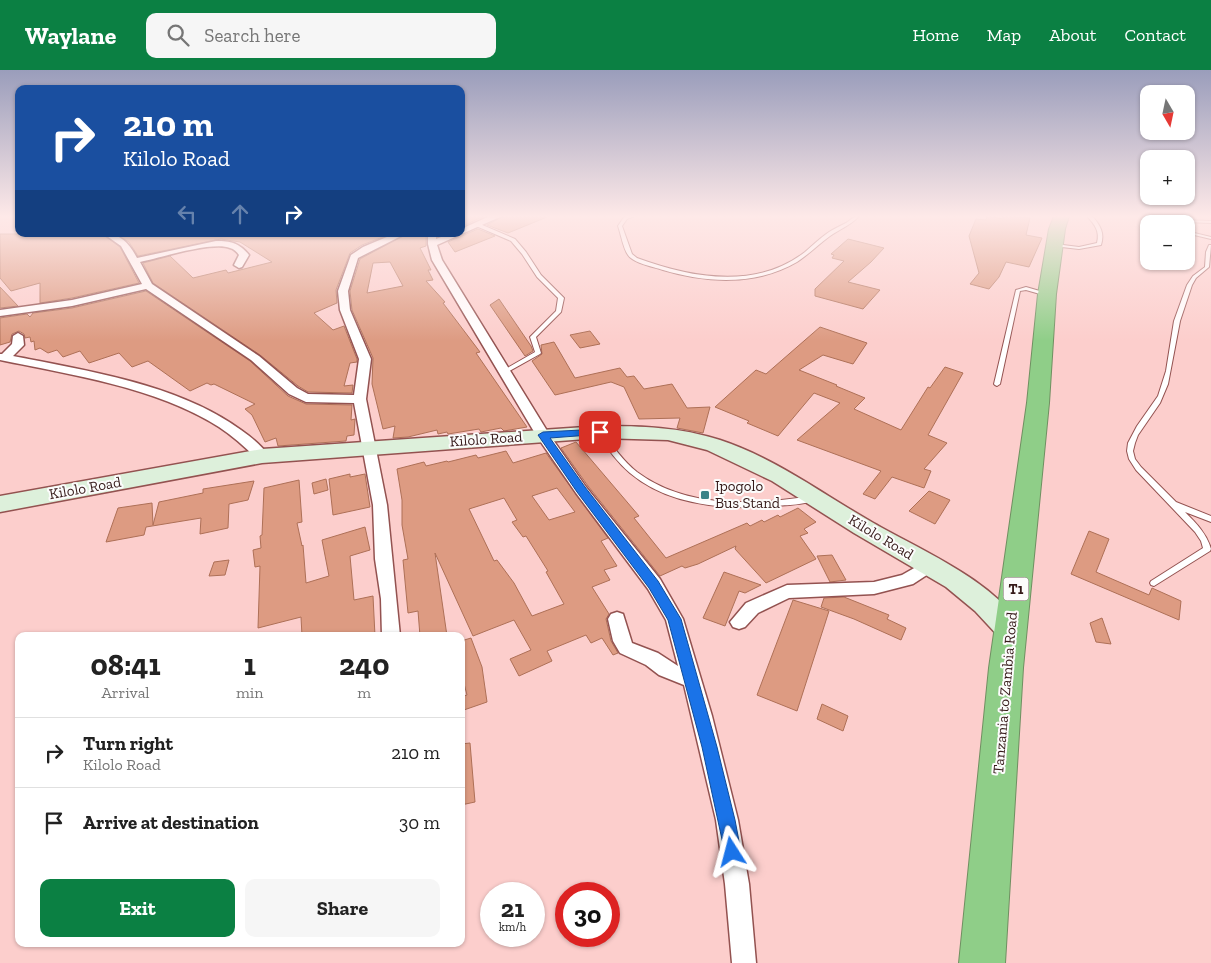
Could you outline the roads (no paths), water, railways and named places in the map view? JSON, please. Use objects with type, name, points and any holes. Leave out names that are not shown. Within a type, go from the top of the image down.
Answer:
[{"type":"highway","name":"Tanzania to Zambia Road","points":[[982,963],[1010,631],[1038,403],[1047,294],[1053,258]]},
{"type":"main road","name":"Kilolo Road","points":[[0,504],[262,456],[543,435],[648,432],[693,438],[744,458],[818,498],[967,588],[990,608],[1010,631]]},
{"type":"street","points":[[132,258],[148,286],[255,358],[300,395],[316,399],[360,399]]},
{"type":"street","points":[[134,262],[153,258]]},
{"type":"street","points":[[239,265],[243,258]]},
{"type":"street","points":[[354,258],[343,291],[345,310],[365,359],[360,399],[364,431],[380,505],[383,559],[392,632]]},
{"type":"street","points":[[436,258],[449,282],[543,435],[587,498],[654,584],[674,619],[692,680],[727,820],[737,884],[744,963]]},
{"type":"street","points":[[0,313],[72,303],[148,286]]},
{"type":"street","points":[[3,358],[18,345],[18,336]]},
{"type":"street","points":[[3,358],[126,384],[168,395],[220,421],[249,442],[262,456]]},
{"type":"street","points":[[739,622],[752,608],[787,592],[874,588],[907,580],[930,566]]},
{"type":"street","points":[[617,619],[622,642],[626,648],[652,658],[666,669],[692,680]]},
{"type":"lane","points":[[504,372],[538,353],[534,338],[559,311],[561,298],[539,276],[527,258]]},
{"type":"lane","points":[[633,258],[690,275],[740,279],[773,271],[798,258]]},
{"type":"lane","points":[[1154,583],[1207,549],[1207,545],[1199,533],[1138,468],[1130,452],[1132,441],[1161,398],[1170,366],[1178,314],[1193,279],[1207,266],[1208,258]]},
{"type":"lane","points":[[997,384],[1018,290],[1026,288],[1047,294]]},
{"type":"lane","points":[[600,432],[617,457],[635,474],[674,494],[721,504],[749,506],[777,505],[818,498]]},
{"type":"lane","points":[[1171,503],[1211,519]]},
{"type":"place","name":"Ipogolo Bus Stand","points":[[705,495]]}]
